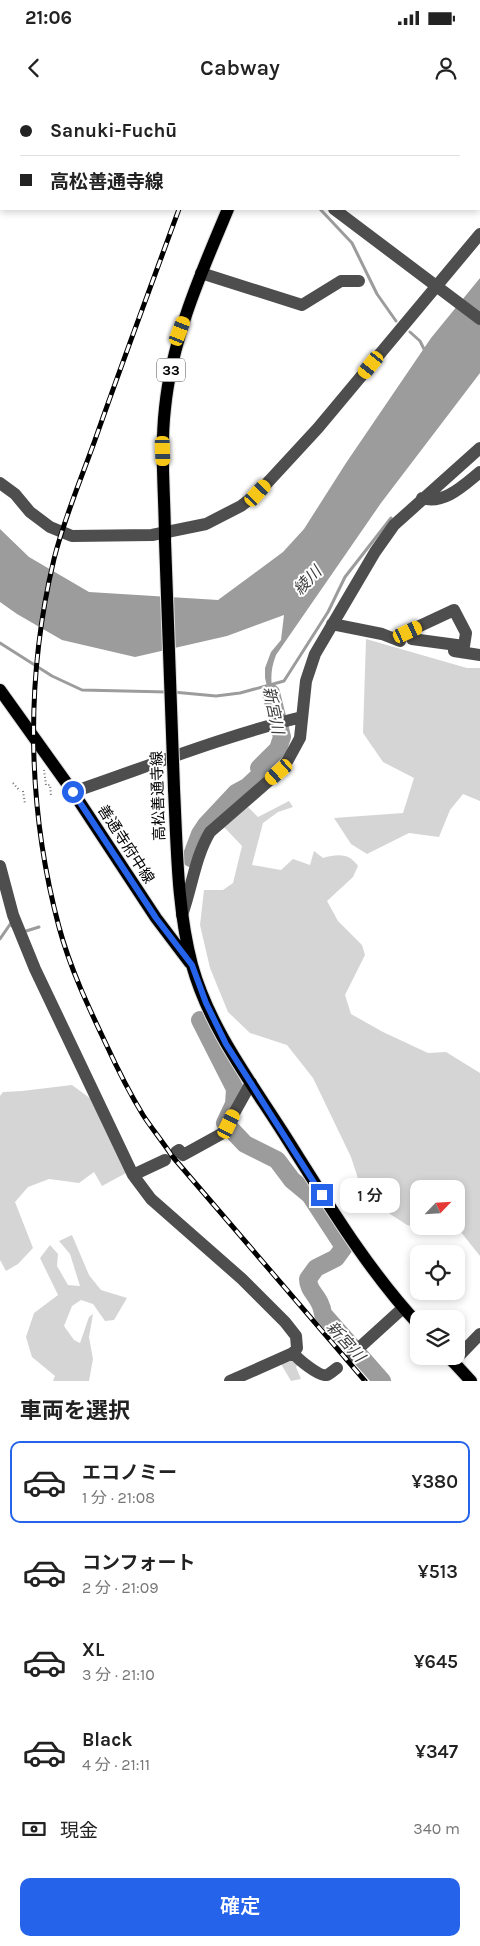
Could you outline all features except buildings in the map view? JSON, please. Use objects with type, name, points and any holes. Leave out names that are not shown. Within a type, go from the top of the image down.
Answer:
[{"type":"main road","name":"高松善通寺線","points":[[228,210],[201,273],[180,331],[164,408],[165,537],[174,789],[182,915],[192,965],[206,1003],[226,1044],[359,1249],[410,1315]]},
{"type":"main road","name":"善通寺府中線","points":[[2,697],[73,792],[160,924],[192,965]]},
{"type":"main road","points":[[160,924],[169,926],[182,915]]},
{"type":"main road","points":[[456,1365],[471,1381]]},
{"type":"street","points":[[335,210],[480,319]]},
{"type":"street","points":[[0,484],[15,494],[30,512],[50,527],[72,536],[152,535],[165,537],[206,524],[241,506],[258,493],[318,428],[480,234]]},
{"type":"street","points":[[201,273],[302,305],[341,281],[360,281]]},
{"type":"street","points":[[182,915],[189,896],[202,844],[210,832],[279,772],[300,738],[306,681],[315,654],[359,577],[390,532],[422,498],[480,448]]},
{"type":"street","points":[[422,498],[430,501],[448,495],[458,490],[480,472]]},
{"type":"street","points":[[332,624],[373,632],[413,646],[480,655]]},
{"type":"street","points":[[394,638],[408,632]]},
{"type":"street","points":[[73,792],[216,741],[302,717]]},
{"type":"street","points":[[0,866],[13,915],[35,969],[133,1175],[151,1198],[242,1279],[285,1322],[296,1336],[297,1348],[293,1353],[230,1381]]},
{"type":"street","points":[[176,1152],[179,1150],[183,1155],[223,1133],[251,1083]]},
{"type":"street","points":[[133,1175],[165,1160]]},
{"type":"street","points":[[354,1353],[403,1308]]},
{"type":"street","points":[[465,1347],[480,1334]]},
{"type":"street","points":[[293,1353],[301,1361],[322,1375],[328,1375],[337,1368]]},
{"type":"path","points":[[43,764],[46,785],[50,785],[52,796]]},
{"type":"path","points":[[13,782],[22,791],[25,804]]},
{"type":"shaded area","points":[[366,639],[467,668],[480,668],[480,801],[463,794],[450,810],[439,837],[409,833],[367,854],[351,844],[334,818],[403,813],[414,778],[383,762],[363,733]]},
{"type":"shaded area","points":[[289,801],[293,807],[278,812],[263,823],[252,865],[281,870],[293,859],[310,865],[314,851],[323,858],[338,855],[347,857],[358,866],[353,877],[327,901],[338,921],[362,945],[365,955],[345,995],[351,1014],[383,1032],[428,1053],[446,1052],[480,1073],[480,1256],[463,1235],[465,1235],[465,1180],[410,1180],[410,1226],[364,1197],[351,1157],[313,1078],[287,1045],[250,1033],[228,1012],[210,968],[200,925],[204,890],[223,890],[233,883],[242,846],[224,827],[248,807],[258,817]]},
{"type":"shaded area","points":[[72,1085],[91,1099],[126,1173],[102,1186],[94,1172],[79,1183],[49,1179],[28,1187],[15,1202],[33,1248],[18,1264],[6,1271],[0,1260],[0,1096],[3,1092]]},
{"type":"shaded area","points":[[72,1235],[89,1275],[101,1290],[127,1298],[114,1320],[105,1321],[93,1304],[81,1300],[72,1306],[64,1326],[74,1340],[80,1343],[89,1317],[93,1314],[89,1337],[93,1359],[89,1381],[53,1381],[55,1376],[32,1357],[26,1337],[34,1313],[58,1295],[40,1258],[50,1245],[58,1254],[57,1266],[68,1285],[80,1286],[70,1254],[59,1241]]},
{"type":"shaded area","points":[[291,1359],[299,1363],[296,1367],[301,1379],[291,1381],[281,1364]]},
{"type":"water","name":"綾川","points":[[480,278],[480,373],[381,503],[276,655],[271,678],[278,716],[274,716],[265,678],[265,668],[271,652],[281,640],[284,615],[227,636],[135,657],[62,640],[0,602],[0,529],[29,557],[89,592],[218,600],[283,552],[304,529],[346,463],[431,338]]},
{"type":"waterway","points":[[321,210],[352,243],[377,294],[396,321]]},
{"type":"waterway","points":[[410,332],[420,341],[425,351]]},
{"type":"waterway","points":[[173,692],[216,696],[240,693],[284,681],[328,612],[345,577],[391,518]]},
{"type":"waterway","points":[[0,643],[52,676],[82,690],[167,692]]},
{"type":"waterway","name":"新宮川","points":[[191,858],[200,834],[206,825],[236,793],[247,787],[262,773],[259,768],[278,749],[282,737],[271,693]]},
{"type":"waterway","points":[[0,939],[11,923],[12,926]]},
{"type":"waterway","points":[[23,932],[39,927]]},
{"type":"waterway","name":"新宮川","points":[[200,1020],[235,1089],[234,1104],[225,1123],[245,1144],[277,1160],[292,1180],[310,1195],[344,1247],[336,1258],[316,1268],[308,1279],[310,1288],[320,1303],[323,1314],[382,1381]]},
{"type":"railway","points":[[179,210],[73,499],[54,559],[45,605],[34,697],[34,743],[36,790],[48,882],[59,927],[74,972],[110,1053],[143,1115],[172,1156],[365,1381]]},
{"type":"route","points":[[73,792],[156,918],[192,965],[206,1003],[226,1044],[322,1195]]}]
